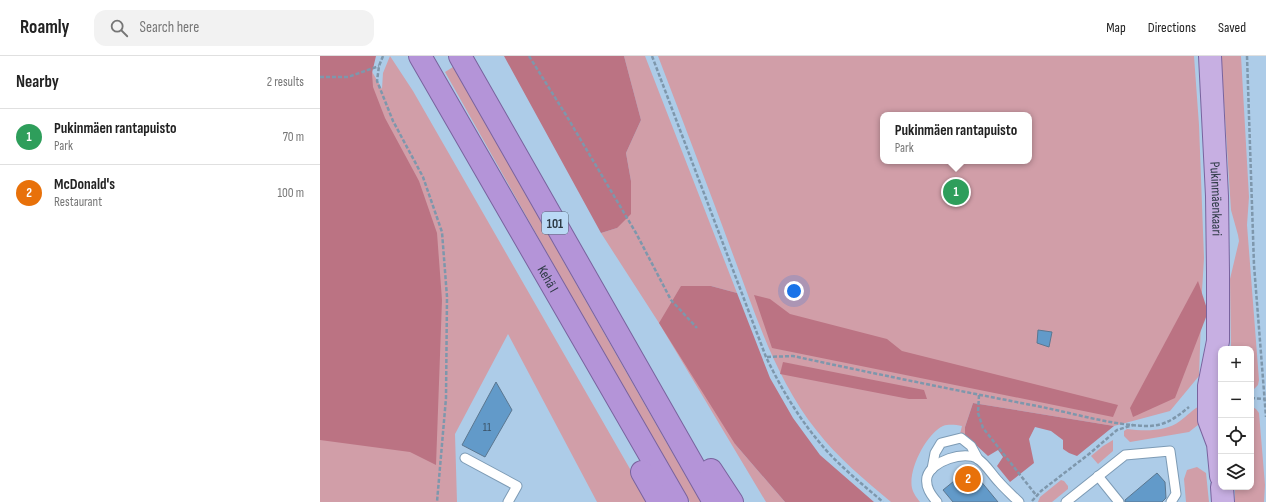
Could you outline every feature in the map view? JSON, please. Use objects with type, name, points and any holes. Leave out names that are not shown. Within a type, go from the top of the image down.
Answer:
[{"type":"highway","name":"Kehä I","points":[[420,56],[434,78],[594,361],[677,502]]},
{"type":"highway","name":"101","points":[[462,58],[714,502]]},
{"type":"highway","points":[[594,361],[623,438],[659,502]]},
{"type":"highway","points":[[647,386],[732,502]]},
{"type":"main road","name":"Pukinmäenkaari","points":[[1210,56],[1217,204],[1219,346]]},
{"type":"main road","name":"Pukinmäenkaari","points":[[1218,351],[1208,386],[1209,420],[1218,435]]},
{"type":"main road","points":[[1222,490],[1223,502]]},
{"type":"lane","points":[[937,502],[930,493],[927,485],[927,476],[932,468],[935,453],[941,444],[961,438],[971,446],[978,459],[1018,502]]},
{"type":"lane","points":[[1066,502],[1125,455],[1170,451],[1176,494],[1172,502]]},
{"type":"lane","points":[[932,468],[945,460],[957,456],[966,455],[978,459]]},
{"type":"lane","points":[[465,458],[517,486],[508,502]]},
{"type":"lane","points":[[1098,476],[1119,502]]},
{"type":"path","points":[[383,56],[379,66],[378,81],[380,88],[393,121],[423,176],[442,232],[447,297],[446,398],[437,502]]},
{"type":"path","points":[[529,56],[636,233],[671,300],[697,328]]},
{"type":"path","points":[[652,56],[766,357],[781,388],[820,444],[843,467],[883,502]]},
{"type":"path","points":[[1247,56],[1254,264],[1266,417]]},
{"type":"path","points":[[320,77],[348,77],[379,66]]},
{"type":"path","points":[[766,357],[793,356],[1120,423],[1147,426],[1169,422],[1198,400],[1208,399]]},
{"type":"path","points":[[979,395],[978,413],[982,428],[1036,496]]},
{"type":"path","points":[[1254,398],[1264,399]]},
{"type":"path","points":[[1031,502],[1036,496],[1117,430],[1135,424]]},
{"type":"shaded area","points":[[320,56],[363,56],[382,89],[383,73],[390,56],[413,91],[649,502],[597,502],[508,334],[455,434],[457,502],[320,502]]},
{"type":"shaded area","points":[[320,56],[376,56],[372,73],[373,87],[385,118],[419,181],[437,233],[442,300],[436,465],[410,452],[320,440]]},
{"type":"shaded area","points":[[504,56],[624,56],[641,120],[626,153],[631,181],[631,214],[617,228],[601,233]]},
{"type":"shaded area","points":[[624,56],[645,56],[737,293],[711,286],[735,444],[785,502],[766,502],[659,323],[601,233],[617,228],[631,181],[626,153],[641,120]]},
{"type":"shaded area","points":[[658,56],[1194,56],[1199,125],[1204,258],[1199,376],[1170,411],[1114,426],[973,403],[965,427],[965,435],[960,434],[962,426],[943,426],[930,437],[920,453],[911,480],[912,488],[920,502],[891,502],[852,468],[825,441],[803,412],[790,391],[760,327]]},
{"type":"shaded area","points":[[1221,56],[1241,56],[1249,197],[1247,225],[1259,380],[1258,385],[1254,389],[1254,346],[1231,346],[1230,279],[1239,241],[1231,210]]},
{"type":"shaded area","points":[[453,67],[638,394],[701,502],[690,502],[636,411],[445,72]]},
{"type":"shaded area","points":[[1198,281],[1208,312],[1175,398],[1133,417],[1130,408]]},
{"type":"shaded area","points":[[681,286],[711,286],[737,293],[770,378],[793,418],[820,455],[874,502],[785,502],[735,444],[659,323]]},
{"type":"shaded area","points":[[754,295],[770,299],[790,314],[887,339],[902,351],[1118,405],[1113,417],[772,348]]},
{"type":"shaded area","points":[[783,362],[924,390],[927,399],[909,399],[780,374]]},
{"type":"shaded area","points":[[973,403],[1114,426],[1077,456],[1063,449],[1063,440],[1051,431],[1035,427],[1029,439],[1034,463],[1010,482],[997,466],[1003,457],[998,450],[988,456],[965,435],[965,427]]},
{"type":"shaded area","points":[[1201,405],[1203,421],[1189,432],[1130,442],[1124,436],[1124,431],[1127,429],[1155,430],[1174,425]]},
{"type":"shaded area","points":[[1254,408],[1259,413],[1265,485],[1264,502],[1235,502],[1235,490],[1254,490]]},
{"type":"shaded area","points":[[1113,440],[1113,451],[1098,464],[1091,456]]},
{"type":"shaded area","points":[[1197,467],[1206,473],[1209,502],[1186,502],[1184,479],[1187,470]]},
{"type":"shaded area","points":[[1061,480],[1068,486],[1068,489],[1052,502],[1038,502],[1040,497]]},
{"type":"building","points":[[1038,330],[1052,332],[1049,347],[1037,343]]},
{"type":"building","points":[[496,382],[512,410],[485,457],[462,445]]},
{"type":"building","points":[[970,468],[998,502],[953,502],[943,490]]},
{"type":"building","points":[[1157,473],[1165,482],[1166,498],[1162,502],[1125,502],[1125,500]]},
{"type":"place","name":"Pukinmäen rantapuisto","points":[[956,192]]},
{"type":"place","name":"McDonald's","points":[[968,479]]}]
